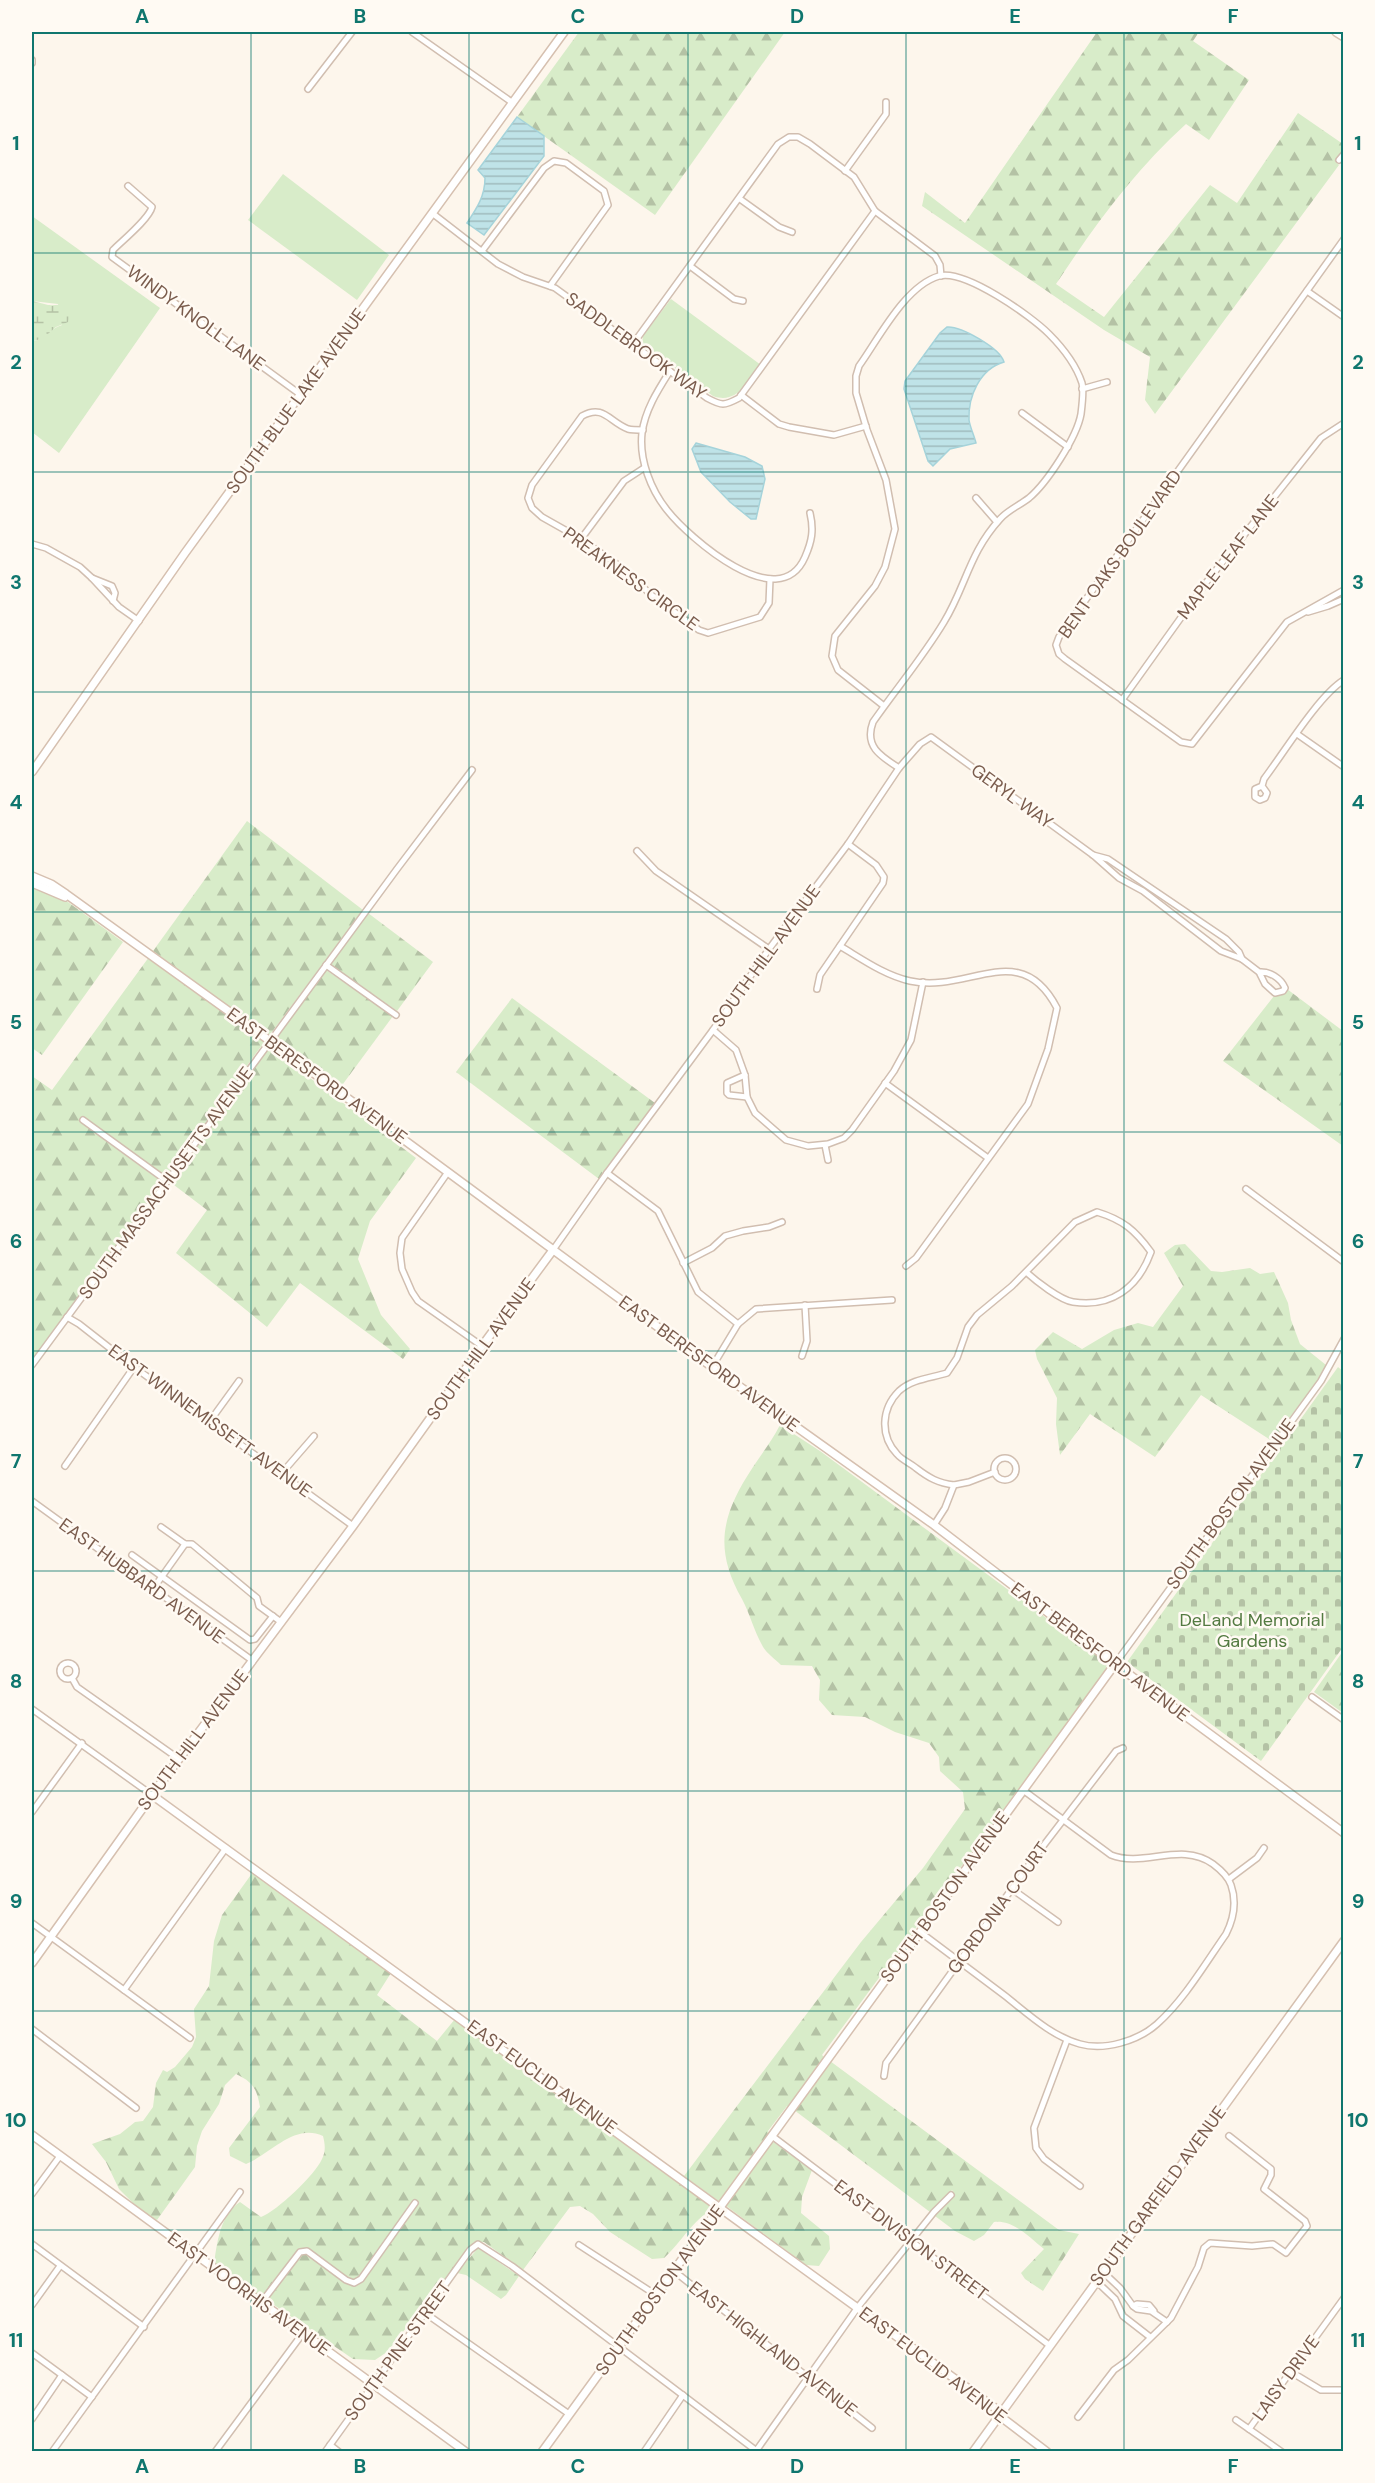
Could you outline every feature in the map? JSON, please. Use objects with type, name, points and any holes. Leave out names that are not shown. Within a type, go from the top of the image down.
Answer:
[{"type":"street","points":[[308,89],[352,32]]},
{"type":"street","points":[[412,32],[513,103]]},
{"type":"street","name":"SOUTH BLUE LAKE AVENUE","points":[[32,772],[185,553],[564,32]]},
{"type":"street","points":[[1336,32],[1344,37]]},
{"type":"street","points":[[845,171],[886,114],[886,102]]},
{"type":"street","points":[[633,344],[778,144],[789,137],[798,137],[810,144],[861,185],[875,211],[935,256],[940,265],[941,276]]},
{"type":"street","points":[[1339,160],[1344,154]]},
{"type":"street","points":[[482,252],[544,168],[554,161],[566,163],[604,191],[608,205],[550,286]]},
{"type":"street","name":"WINDY KNOLL LANE","points":[[128,186],[152,207],[151,212],[113,250],[112,257],[301,395]]},
{"type":"street","points":[[740,199],[778,227],[792,232]]},
{"type":"street","points":[[866,426],[834,435],[789,428],[779,424],[741,395],[875,211]]},
{"type":"street","name":"SADDLEBROOK WAY","points":[[432,213],[498,264],[523,277],[550,286],[720,405],[729,404],[741,395]]},
{"type":"street","name":"BENT OAKS BOULEVARD","points":[[1344,239],[1059,637],[1056,645],[1059,654],[1122,700],[1180,742],[1192,744],[1287,622],[1344,590]]},
{"type":"street","points":[[690,266],[734,299],[743,301]]},
{"type":"street","points":[[884,706],[838,670],[832,656],[835,636],[876,586],[885,567],[895,529],[886,480],[856,393],[856,376],[859,366],[905,300],[920,286],[941,276],[968,280],[990,291],[1036,322],[1064,351],[1082,384],[1081,415],[1073,440],[1030,497],[998,522],[984,538],[969,565],[956,601],[943,623],[873,722],[869,738],[873,750],[899,768]]},
{"type":"street","points":[[1308,291],[1344,317]]},
{"type":"street","points":[[670,371],[653,398],[643,430],[644,468],[668,512],[720,559],[736,569],[770,579],[792,573],[803,562],[812,541],[813,526],[810,513]]},
{"type":"street","points":[[1082,389],[1107,382]]},
{"type":"street","name":"PREAKNESS CIRCLE","points":[[643,430],[628,429],[600,412],[591,411],[582,416],[532,485],[528,498],[532,508],[542,517],[582,539],[628,572],[650,594],[699,630],[708,633],[760,617],[769,603],[770,579]]},
{"type":"street","points":[[1022,413],[1068,447]]},
{"type":"street","name":"MAPLE LEAF LANE","points":[[1122,700],[1205,584],[1248,529],[1321,438],[1344,423]]},
{"type":"street","points":[[582,539],[624,481],[644,468]]},
{"type":"street","points":[[976,498],[998,522]]},
{"type":"street","points":[[32,544],[80,567],[113,601],[139,621]]},
{"type":"street","points":[[92,578],[102,580],[112,586],[115,593],[113,601]]},
{"type":"street","name":"BENT OAKS BOULEVARD","points":[[1304,613],[1344,599]]},
{"type":"street","points":[[1262,786],[1323,698],[1335,685],[1344,680]]},
{"type":"street","points":[[1297,734],[1344,767]]},
{"type":"street","name":"SOUTH HILL AVENUE","points":[[32,1963],[152,1794],[353,1526],[713,1030],[769,949],[848,844],[899,768],[920,744],[931,736]]},
{"type":"street","name":"GERYL WAY","points":[[931,736],[1093,855],[1104,867],[1140,890],[1221,951],[1242,959],[1259,972],[1270,990],[1275,993],[1283,991],[1285,988],[1279,980],[1264,972],[1259,972]]},
{"type":"street","name":"SOUTH MASSACHUSETTS AVENUE","points":[[32,1365],[472,770]]},
{"type":"street","points":[[817,989],[820,975],[883,884],[884,878],[876,865],[848,844]]},
{"type":"street","points":[[638,851],[656,871],[769,949]]},
{"type":"street","name":"GERYL WAY","points":[[1093,855],[1108,859],[1209,928],[1239,952],[1242,959]]},
{"type":"street","name":"EAST BERESFORD AVENUE","points":[[32,876],[51,884],[270,1041],[712,1367],[934,1526],[1115,1664],[1344,1833]]},
{"type":"street","name":"EAST BERESFORD AVENUE","points":[[32,883],[71,898]]},
{"type":"street","points":[[1140,890],[1144,884]]},
{"type":"street","points":[[1202,937],[1209,928]]},
{"type":"street","points":[[840,946],[876,968],[910,981],[946,982],[1018,971],[1035,978],[1058,1008],[1048,1049],[1028,1104],[916,1258],[906,1266]]},
{"type":"street","points":[[326,965],[396,1015]]},
{"type":"street","points":[[713,1030],[736,1050],[745,1075],[747,1097],[755,1113],[786,1140],[808,1146],[825,1144],[843,1138],[852,1130],[885,1083],[911,1040],[923,982]]},
{"type":"street","points":[[745,1075],[727,1083],[726,1088],[729,1095],[747,1097]]},
{"type":"street","points":[[885,1083],[988,1158]]},
{"type":"street","points":[[83,1120],[167,1181]]},
{"type":"street","points":[[825,1144],[828,1160]]},
{"type":"street","points":[[448,1172],[402,1238],[400,1253],[402,1269],[418,1301],[482,1346]]},
{"type":"street","points":[[607,1173],[658,1211],[698,1292],[738,1324]]},
{"type":"street","points":[[1246,1189],[1344,1262]]},
{"type":"street","points":[[995,1472],[969,1482],[954,1485],[940,1484],[896,1454],[888,1442],[884,1429],[886,1412],[893,1399],[912,1382],[947,1373],[957,1358],[968,1327],[977,1315],[1026,1272],[1075,1222],[1097,1212],[1117,1218],[1138,1234],[1151,1252],[1140,1273],[1118,1296],[1109,1301],[1071,1302],[1026,1272]]},
{"type":"street","points":[[683,1263],[712,1248],[725,1236],[782,1222]]},
{"type":"street","points":[[712,1367],[738,1324],[756,1308],[892,1300]]},
{"type":"street","points":[[802,1356],[807,1341],[805,1305]]},
{"type":"street","name":"EAST WINNEMISSETT AVENUE","points":[[67,1317],[353,1526]]},
{"type":"street","name":"SOUTH BOSTON AVENUE","points":[[542,2451],[1321,1381],[1344,1339]]},
{"type":"street","points":[[65,1466],[134,1367]]},
{"type":"street","points":[[210,1421],[239,1381]]},
{"type":"street","points":[[281,1474],[314,1436]]},
{"type":"street","points":[[1004,1458],[1011,1460],[1016,1468],[1014,1475],[1008,1479],[1000,1478],[995,1472],[996,1463],[1004,1458]]},
{"type":"street","points":[[934,1526],[945,1508],[954,1485]]},
{"type":"street","name":"EAST HUBBARD AVENUE","points":[[32,1501],[253,1661]]},
{"type":"street","points":[[161,1527],[185,1544],[192,1544],[257,1598],[259,1606],[281,1622]]},
{"type":"street","points":[[153,1589],[185,1544]]},
{"type":"street","points":[[132,1555],[250,1640],[255,1639],[273,1616]]},
{"type":"street","points":[[72,1678],[77,1687],[179,1759]]},
{"type":"street","points":[[1312,1697],[1344,1720]]},
{"type":"street","name":"EAST EUCLID AVENUE","points":[[32,1709],[720,2206],[858,2307],[1047,2451]]},
{"type":"street","points":[[32,1812],[82,1743]]},
{"type":"street","name":"GORDONIA COURT","points":[[884,2076],[886,2062],[959,1961],[1116,1751],[1123,1748]]},
{"type":"street","points":[[920,1932],[1044,2026],[1067,2040],[1083,2045],[1115,2044],[1140,2036],[1169,2013],[1232,1923],[1234,1894],[1229,1879],[1214,1865],[1192,1853],[1123,1860],[1111,1855],[1023,1790]]},
{"type":"street","points":[[124,1990],[226,1848]]},
{"type":"street","points":[[1229,1879],[1257,1858],[1264,1848]]},
{"type":"street","points":[[1012,1889],[1058,1922]]},
{"type":"street","points":[[32,1923],[190,2038]]},
{"type":"street","name":"SOUTH GARFIELD AVENUE","points":[[973,2451],[1344,1941]]},
{"type":"street","points":[[32,2029],[136,2108]]},
{"type":"street","points":[[1067,2040],[1034,2128],[1036,2148],[1044,2158],[1080,2186]]},
{"type":"street","name":"EAST VOORHIS AVENUE","points":[[32,2135],[466,2451]]},
{"type":"street","name":"EAST DIVISION STREET","points":[[772,2136],[1049,2345]]},
{"type":"street","points":[[1078,2417],[1106,2378],[1167,2322],[1198,2267],[1204,2248],[1210,2243],[1252,2246],[1273,2244],[1286,2253],[1306,2226],[1305,2221],[1264,2189],[1271,2175],[1271,2169],[1229,2136]]},
{"type":"street","points":[[32,2194],[60,2156]]},
{"type":"street","points":[[52,2451],[240,2192]]},
{"type":"street","points":[[619,2346],[756,2451],[858,2307],[911,2240],[951,2195]]},
{"type":"street","points":[[261,2303],[300,2252],[307,2251],[346,2280],[354,2283],[361,2278],[416,2203]]},
{"type":"street","points":[[32,2244],[144,2327]]},
{"type":"street","name":"SOUTH PINE STREET","points":[[325,2451],[470,2250],[476,2245],[482,2245],[619,2346]]},
{"type":"street","points":[[579,2245],[656,2295]]},
{"type":"street","points":[[32,2305],[60,2266]]},
{"type":"street","name":"EAST HIGHLAND AVENUE","points":[[674,2271],[872,2428]]},
{"type":"street","points":[[1103,2272],[1120,2288],[1133,2306],[1155,2313],[1167,2322]]},
{"type":"street","points":[[1096,2281],[1115,2299],[1123,2316],[1150,2337]]},
{"type":"street","name":"LAISY DRIVE","points":[[1249,2429],[1344,2298]]},
{"type":"street","points":[[425,2313],[569,2414]]},
{"type":"street","points":[[215,2451],[303,2333]]},
{"type":"street","points":[[32,2353],[92,2397]]},
{"type":"street","points":[[1291,2372],[1321,2390],[1344,2390]]},
{"type":"street","points":[[32,2419],[62,2375]]},
{"type":"street","points":[[644,2451],[683,2396]]},
{"type":"street","points":[[1236,2420],[1282,2451]]},
{"type":"street","points":[[330,2445],[339,2451]]},
{"type":"green space","points":[[579,32],[785,32],[655,215],[517,117]]},
{"type":"green space","points":[[1097,32],[1199,32],[1193,41],[1249,80],[1209,140],[1186,124],[1149,161],[1085,241],[1056,284],[1104,317],[1210,185],[1237,203],[1298,113],[1343,144],[1343,149],[1335,161],[1339,165],[1155,414],[1145,400],[1150,357],[1104,330],[922,206],[925,192],[965,223]]},
{"type":"green space","points":[[283,174],[389,255],[357,300],[248,220]]},
{"type":"green space","points":[[32,216],[160,308],[59,453],[32,432],[32,341],[40,339],[62,325],[58,304],[32,301]]},
{"type":"green space","points":[[671,299],[761,365],[741,390],[729,397],[713,396],[642,344],[643,336]]},
{"type":"green space","points":[[32,301],[67,307],[71,313],[68,322],[56,327],[42,339],[32,341]]},
{"type":"green space","points":[[247,821],[363,910],[269,1036],[153,951]]},
{"type":"green space","points":[[32,876],[123,942],[42,1055],[32,1048]]},
{"type":"green space","points":[[368,913],[433,962],[397,1011],[330,964]]},
{"type":"green space","points":[[149,957],[265,1041],[166,1177],[82,1116],[79,1121],[162,1182],[32,1360],[32,1076],[52,1090]]},
{"type":"green space","points":[[326,970],[393,1016],[340,1088],[274,1040]]},
{"type":"green space","points":[[1287,989],[1343,1031],[1343,1146],[1223,1061],[1274,996],[1280,996]]},
{"type":"green space","points":[[512,998],[655,1103],[599,1179],[456,1072]]},
{"type":"green space","points":[[269,1047],[416,1158],[370,1221],[358,1259],[381,1315],[410,1349],[403,1359],[300,1283],[267,1327],[176,1253],[207,1210],[170,1182]]},
{"type":"green space","points":[[1185,1244],[1211,1271],[1222,1272],[1250,1268],[1260,1274],[1274,1272],[1288,1303],[1291,1320],[1300,1344],[1326,1365],[1318,1380],[1272,1441],[1201,1395],[1155,1457],[1090,1414],[1060,1455],[1056,1424],[1057,1398],[1037,1359],[1035,1350],[1053,1332],[1082,1349],[1114,1330],[1138,1323],[1153,1327],[1183,1286],[1164,1253],[1175,1245]]},
{"type":"green space","name":"DeLand Memorial Gardens","points":[[1338,1367],[1344,1372],[1343,1647],[1261,1761],[1127,1662]]},
{"type":"green space","points":[[780,1425],[820,1451],[1110,1665],[822,2055],[825,2058],[768,2131],[770,2134],[720,2202],[684,2176],[861,1942],[923,1868],[965,1809],[963,1792],[940,1771],[939,1757],[929,1743],[895,1732],[865,1717],[832,1715],[819,1700],[820,1680],[812,1666],[781,1665],[766,1651],[759,1640],[727,1563],[725,1532],[728,1516],[742,1484]]},
{"type":"green space","points":[[1343,1651],[1344,1713],[1314,1692]]},
{"type":"green space","points":[[253,1872],[391,1973],[377,1995],[437,2041],[455,2019],[715,2209],[695,2223],[664,2258],[652,2259],[610,2232],[593,2214],[580,2206],[570,2207],[523,2270],[484,2242],[474,2242],[387,2352],[375,2360],[353,2359],[214,2264],[221,2230],[233,2208],[240,2202],[261,2217],[268,2213],[304,2183],[318,2166],[325,2150],[323,2136],[302,2133],[283,2141],[246,2164],[230,2156],[229,2148],[260,2107],[253,2087],[242,2077],[236,2074],[225,2085],[219,2104],[202,2131],[197,2146],[195,2167],[157,2220],[142,2212],[119,2189],[106,2162],[92,2144],[120,2134],[135,2122],[143,2121],[153,2107],[156,2083],[163,2070],[167,2072],[175,2067],[192,2047],[196,2037],[194,2009],[209,1986],[214,1941],[222,1915]]},
{"type":"green space","points":[[830,2061],[1059,2230],[1079,2234],[1043,2291],[1025,2279],[1021,2273],[1044,2249],[1021,2230],[1015,2226],[994,2222],[984,2235],[974,2241],[955,2231],[935,2216],[955,2195],[952,2190],[930,2212],[794,2110]]},
{"type":"green space","points":[[772,2141],[812,2170],[802,2197],[801,2213],[829,2236],[830,2249],[819,2266],[806,2265],[725,2205]]},
{"type":"green space","points":[[478,2248],[519,2276],[501,2299],[466,2275],[457,2273]]},
{"type":"water","points":[[517,117],[544,136],[544,156],[484,235],[467,223],[484,191],[485,178],[478,170]]},
{"type":"water","points":[[947,327],[961,330],[979,339],[995,350],[1004,362],[982,377],[973,393],[969,420],[976,443],[950,449],[933,466],[928,461],[904,389],[905,381],[940,333]]},
{"type":"water","points":[[696,443],[745,457],[762,466],[765,479],[756,519],[751,519],[730,502],[701,472],[692,449]]}]
